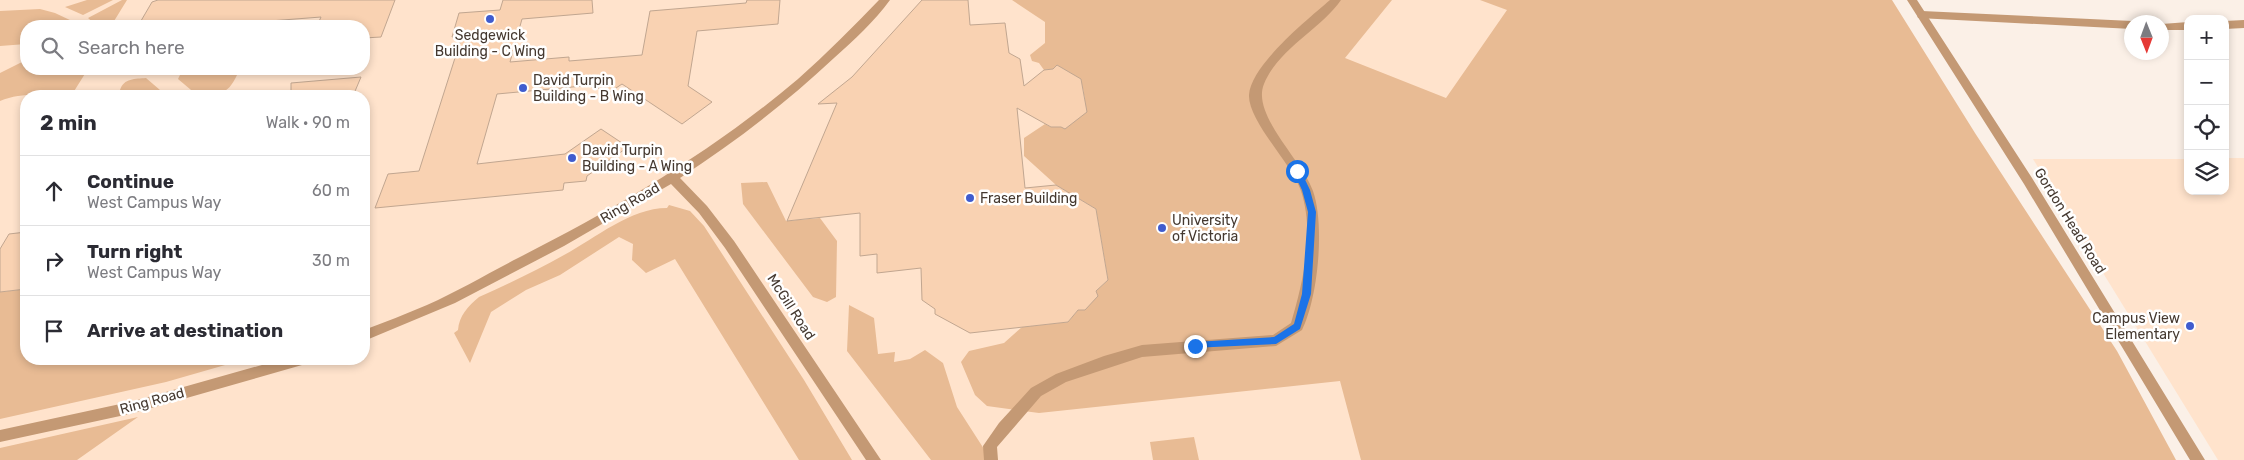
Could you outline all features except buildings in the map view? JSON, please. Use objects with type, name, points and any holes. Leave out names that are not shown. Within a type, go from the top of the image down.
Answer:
[{"type":"street","name":"Ring Road","points":[[370,334],[430,309],[544,251],[672,178],[763,114],[802,83],[885,0]]},
{"type":"street","points":[[991,460],[990,446],[1004,427],[1036,392],[1060,378],[1104,362],[1142,352],[1276,340],[1297,326],[1307,294],[1312,212],[1306,190],[1297,171],[1263,118],[1254,96],[1260,78],[1272,63],[1301,32],[1336,0]]},
{"type":"street","name":"Gordon Head Road","points":[[1912,0],[2028,181],[2198,460]]},
{"type":"street","points":[[1922,15],[2124,25]]},
{"type":"street","points":[[2229,25],[2244,24]]},
{"type":"street","points":[[2169,27],[2184,26]]},
{"type":"street","name":"McGill Road","points":[[672,178],[692,196],[719,227],[818,380],[874,460]]},
{"type":"street","name":"Ring Road","points":[[0,436],[134,407],[281,365]]},
{"type":"shaded area","name":"University of Victoria","points":[[0,0],[1838,0],[2084,460],[0,460]]},
{"type":"shaded area","points":[[87,0],[113,0],[83,15],[65,7]]},
{"type":"shaded area","points":[[122,0],[127,0],[115,20],[90,20],[88,18]]},
{"type":"shaded area","points":[[1012,0],[1392,0],[1345,58],[1446,98],[1507,10],[1480,0],[1892,0],[1975,133],[2117,351],[2176,460],[1361,460],[1340,381],[1039,413],[987,406],[975,395],[961,362],[969,351],[1004,343],[1022,327],[1068,322],[1078,310],[1085,309],[1096,291],[1108,280],[1096,209],[1056,185],[1024,156],[1024,138],[1045,124],[1051,127],[1061,127],[1085,100],[1083,89],[1057,65],[1053,69],[1044,70],[1039,63],[1032,61],[1030,55],[1045,43],[1045,22]]},
{"type":"shaded area","points":[[40,9],[70,20],[20,20],[20,44],[0,46],[0,11]]},
{"type":"shaded area","points":[[20,63],[20,75],[84,75],[75,90],[20,90],[20,96],[0,101],[0,73]]},
{"type":"shaded area","points":[[180,75],[237,75],[225,90],[191,90],[178,79]]},
{"type":"shaded area","points":[[146,78],[160,90],[120,90],[124,83],[130,80]]},
{"type":"shaded area","name":"Campus View Elementary","points":[[2229,158],[2244,158],[2244,460],[2218,460],[2033,159],[2184,159],[2184,195],[2229,195]]},
{"type":"shaded area","points":[[767,182],[786,221],[820,218],[837,241],[836,297],[827,302],[813,297],[743,204],[741,183]]},
{"type":"shaded area","points":[[669,205],[690,211],[704,226],[804,380],[852,460],[799,460],[675,259],[646,273],[632,260],[633,244],[619,237],[560,275],[526,290],[491,312],[470,363],[454,333],[458,330],[460,320],[465,312],[479,297],[554,261],[627,218],[653,209],[667,208]]},
{"type":"shaded area","points":[[20,290],[20,365],[225,365],[166,382],[0,419],[0,292]]},
{"type":"shaded area","points":[[849,305],[874,318],[878,354],[895,352],[894,362],[910,359],[925,350],[943,363],[957,407],[984,449],[986,460],[931,460],[847,351]]},
{"type":"shaded area","points":[[138,417],[77,460],[0,460],[0,448]]},
{"type":"shaded area","points":[[1194,437],[1199,460],[1153,460],[1150,442]]},
{"type":"place","name":"Sedgewick Building - C Wing","points":[[490,19]]},
{"type":"place","name":"David Turpin Building - B Wing","points":[[523,88]]},
{"type":"place","name":"David Turpin Building - A Wing","points":[[572,158]]},
{"type":"place","name":"Fraser Building","points":[[970,198]]},
{"type":"place","name":"University of Victoria","points":[[1162,228]]},
{"type":"place","name":"Campus View Elementary","points":[[2190,326]]},
{"type":"route","points":[[1195,346],[1276,340],[1297,326],[1307,294],[1312,212],[1306,190],[1297,171]]}]
